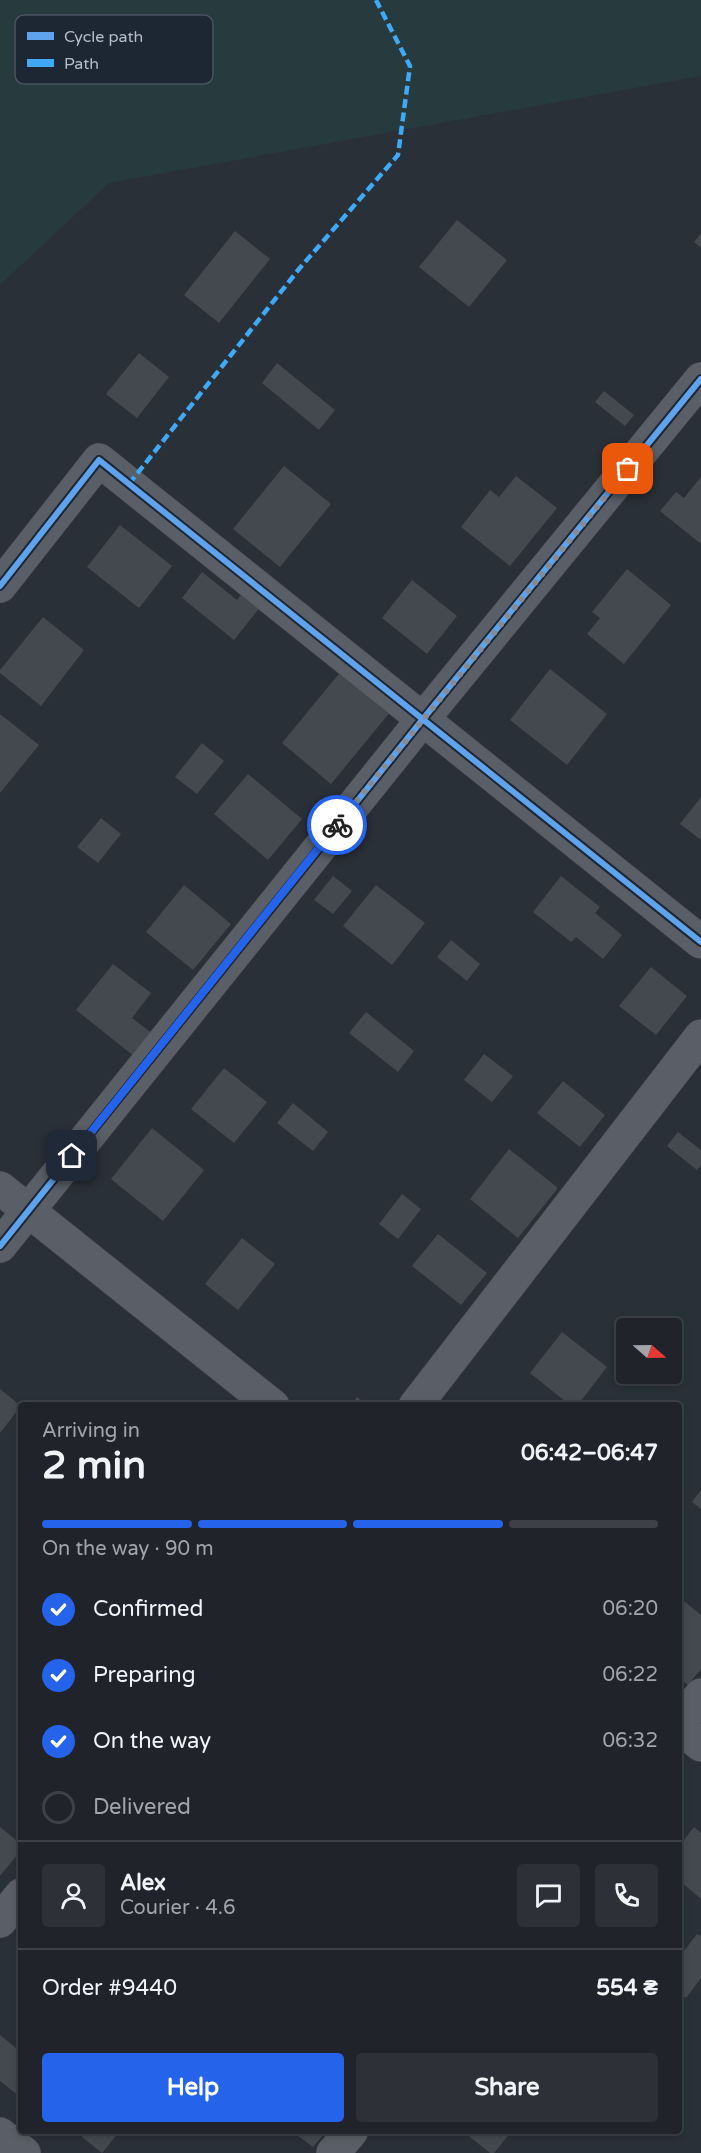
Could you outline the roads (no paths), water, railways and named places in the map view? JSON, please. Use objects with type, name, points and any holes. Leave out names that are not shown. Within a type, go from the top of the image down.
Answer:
[{"type":"street","points":[[0,1246],[423,719],[701,379]]},
{"type":"street","points":[[0,586],[99,460],[701,942]]},
{"type":"street","points":[[418,1402],[701,1036]]},
{"type":"street","points":[[0,1188],[268,1402]]},
{"type":"street","points":[[682,1719],[701,1695]]},
{"type":"street","points":[[682,1730],[701,1745]]},
{"type":"street","points":[[0,1921],[18,1899]]},
{"type":"street","points":[[0,2134],[24,2153]]},
{"type":"street","points":[[333,2153],[349,2134]]}]
